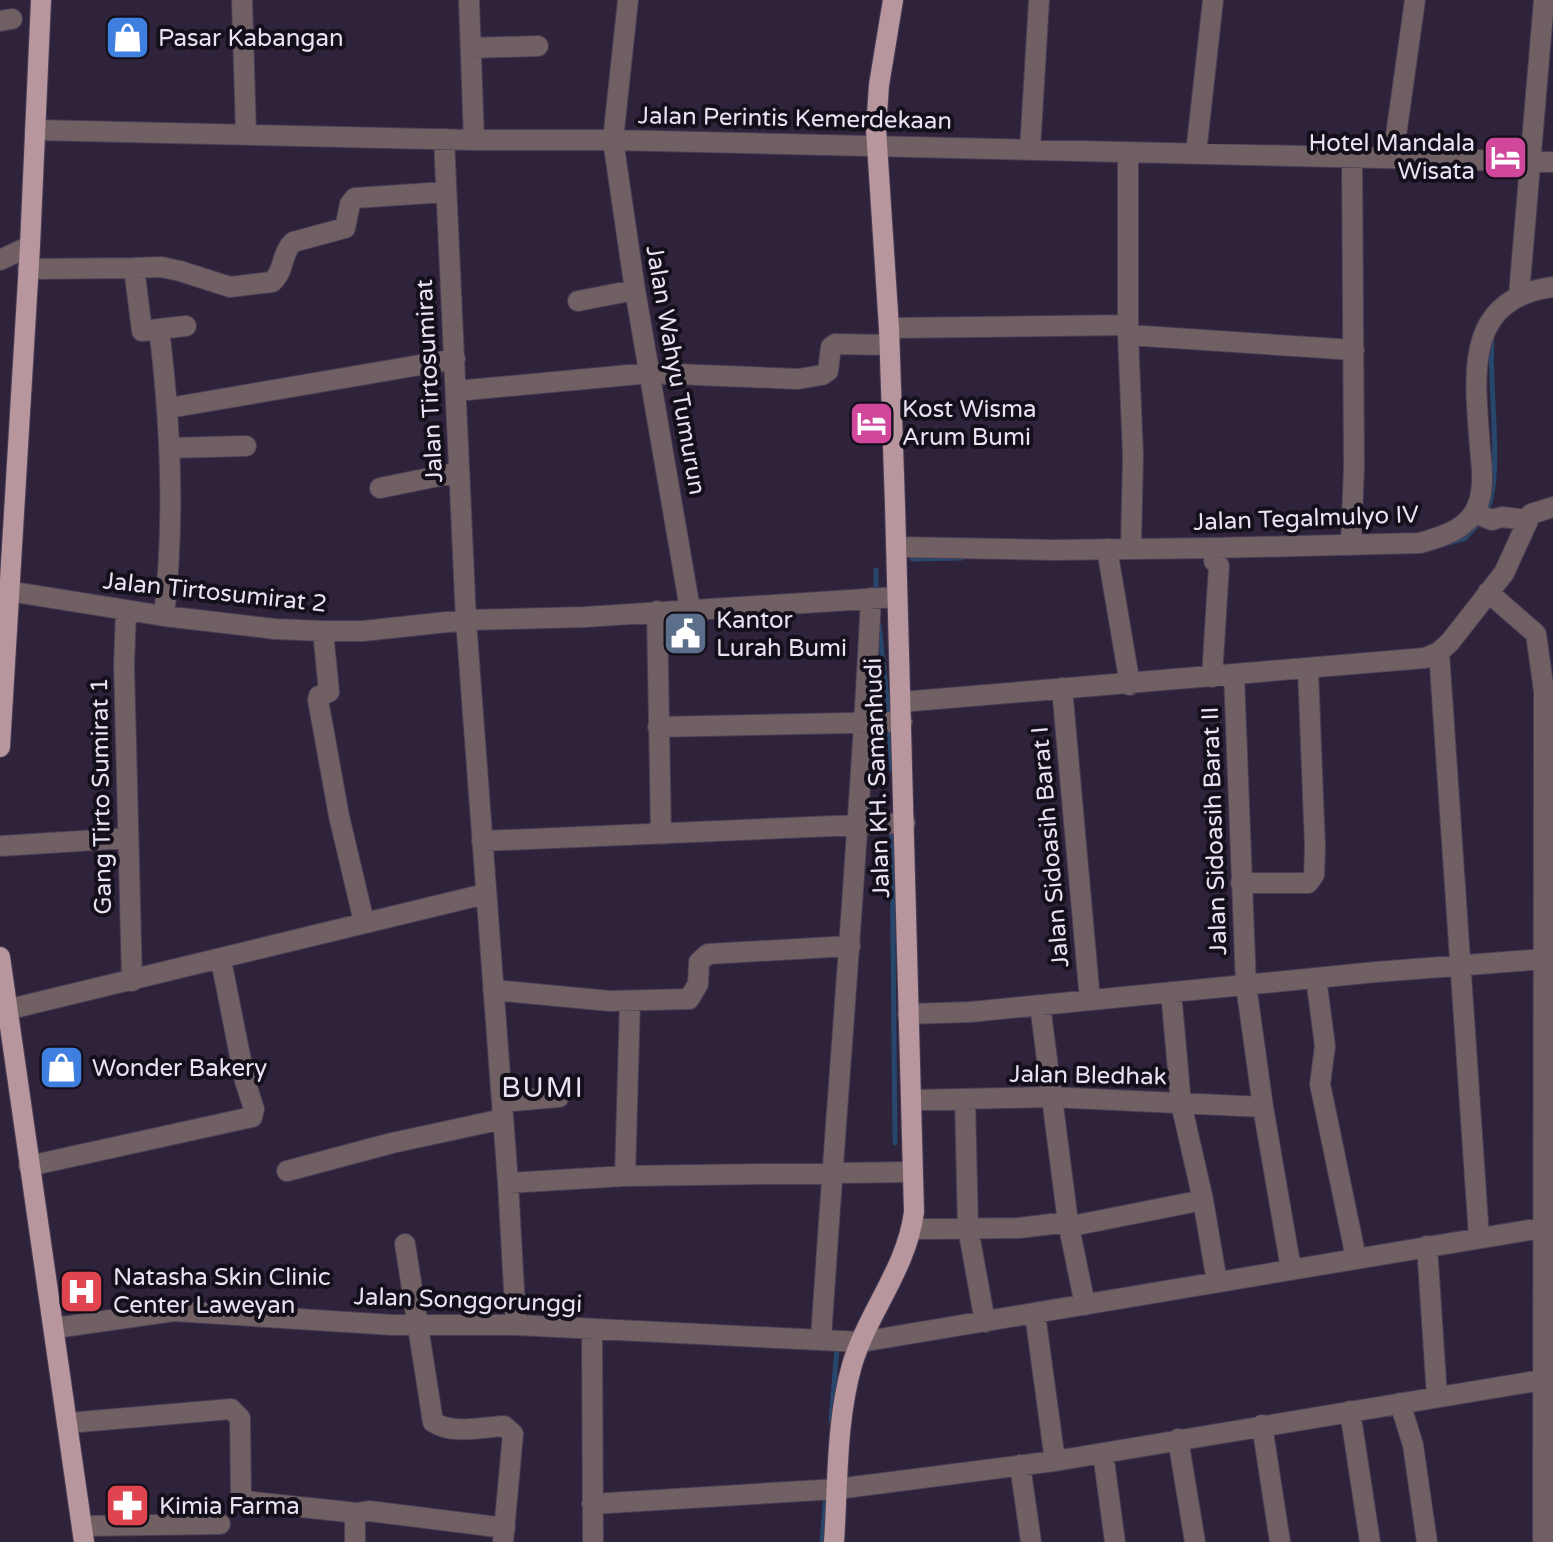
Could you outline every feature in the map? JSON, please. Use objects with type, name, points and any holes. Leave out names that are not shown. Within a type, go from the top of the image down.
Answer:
[{"type":"main road","points":[[0,747],[3,633],[30,246],[41,0]]},
{"type":"main road","name":"Jalan KH. Samanhudi","points":[[834,1542],[828,1489],[853,1363],[840,1341],[889,1286],[912,1229],[914,1212],[908,1014],[894,823],[902,712],[882,598],[896,547],[889,337],[876,110],[893,0]]},
{"type":"main road","points":[[0,957],[83,1534]]},
{"type":"street","points":[[242,0],[246,134]]},
{"type":"street","points":[[469,0],[474,140]]},
{"type":"street","name":"Jalan Wahyu Tumurun","points":[[628,0],[613,140],[635,290],[690,609]]},
{"type":"street","points":[[1030,150],[1039,0]]},
{"type":"street","points":[[1196,153],[1213,0]]},
{"type":"street","points":[[1393,157],[1415,0]]},
{"type":"street","points":[[1519,295],[1544,0]]},
{"type":"street","points":[[471,48],[538,46]]},
{"type":"street","name":"Jalan Perintis Kemerdekaan","points":[[35,130],[1553,162]]},
{"type":"street","name":"Jalan Tirtosumirat","points":[[444,139],[466,620],[516,1325]]},
{"type":"street","points":[[1128,152],[1128,330],[1133,455],[1131,547]]},
{"type":"street","points":[[1351,545],[1346,391],[1354,350],[1352,156]]},
{"type":"street","points":[[28,269],[161,267],[230,287],[272,282],[279,275],[285,253],[293,242],[348,226],[350,204],[355,198],[445,192]]},
{"type":"street","points":[[0,260],[30,246]]},
{"type":"street","points":[[134,268],[142,331],[186,326]]},
{"type":"street","points":[[1527,520],[1482,516],[1478,356],[1485,330],[1494,313],[1519,295],[1553,287]]},
{"type":"street","points":[[578,301],[635,290]]},
{"type":"street","points":[[159,329],[171,448],[169,571],[164,616]]},
{"type":"street","points":[[456,391],[650,373],[798,379],[828,371],[831,347],[835,344],[889,337],[1128,330],[1354,350]]},
{"type":"street","points":[[169,408],[455,359]]},
{"type":"street","points":[[171,448],[246,446]]},
{"type":"street","points":[[380,488],[459,472]]},
{"type":"street","points":[[658,727],[865,724],[902,712],[1062,688],[1130,685],[1425,658],[1439,652],[1504,573],[1527,520],[1536,511],[1553,507]]},
{"type":"street","name":"Jalan Tegalmulyo IV","points":[[896,547],[1108,554],[1131,547],[1214,554],[1420,543],[1456,531],[1482,516]]},
{"type":"street","points":[[1108,554],[1130,685]]},
{"type":"street","points":[[1212,677],[1219,566],[1214,554]]},
{"type":"street","name":"Jalan Tirtosumirat 2","points":[[8,591],[164,616],[275,629],[323,631],[363,631],[466,620],[585,617],[882,598]]},
{"type":"street","points":[[1488,592],[1536,634],[1549,691],[1548,888],[1544,959],[1549,1034],[1549,1226],[1542,1380],[1548,1440],[1543,1542]]},
{"type":"street","points":[[840,1341],[831,1174],[865,724],[882,598]]},
{"type":"street","name":"Gang Tirto Sumirat 1","points":[[126,611],[124,665],[132,981]]},
{"type":"street","points":[[657,611],[661,834]]},
{"type":"street","points":[[323,631],[329,692],[319,696],[318,700],[339,816],[364,922]]},
{"type":"street","points":[[1439,652],[1479,1237]]},
{"type":"street","points":[[1241,883],[1308,883],[1314,875],[1308,669]]},
{"type":"street","name":"Jalan Sidoasih Barat II","points":[[1234,675],[1246,985],[1291,1269]]},
{"type":"street","name":"Jalan Sidoasih Barat I","points":[[1062,688],[1090,1000]]},
{"type":"street","points":[[482,841],[894,823]]},
{"type":"street","points":[[0,846],[128,838]]},
{"type":"street","points":[[6,1010],[485,894]]},
{"type":"street","points":[[493,990],[630,1002],[689,999],[698,984],[699,962],[708,954],[850,946]]},
{"type":"street","points":[[908,1014],[944,1014],[1544,959]]},
{"type":"street","points":[[29,1166],[252,1117],[254,1109],[245,1081],[221,960]]},
{"type":"street","points":[[1316,978],[1325,1046],[1320,1084],[1356,1258]]},
{"type":"street","points":[[1171,992],[1181,1103],[1203,1200],[1217,1282]]},
{"type":"street","points":[[625,1176],[630,1002]]},
{"type":"street","points":[[1040,1005],[1068,1222],[1085,1305]]},
{"type":"street","points":[[287,1171],[502,1110],[559,1097]]},
{"type":"street","name":"Jalan Bledhak","points":[[911,1100],[1050,1097],[1263,1107]]},
{"type":"street","points":[[965,1099],[968,1228],[985,1322]]},
{"type":"street","points":[[508,1183],[625,1176],[912,1172]]},
{"type":"street","points":[[912,1229],[1019,1228],[1068,1222],[1077,1225],[1203,1200]]},
{"type":"street","name":"Jalan Songgorunggi","points":[[55,1328],[174,1311],[417,1325],[516,1325],[840,1341],[1035,1314],[1549,1226]]},
{"type":"street","points":[[68,1423],[231,1409],[240,1418],[243,1500],[357,1513],[369,1511],[504,1535],[513,1434],[504,1426],[454,1429],[442,1428],[433,1422],[405,1244]]},
{"type":"street","points":[[1427,1246],[1437,1397]]},
{"type":"street","points":[[1035,1314],[1055,1461]]},
{"type":"street","points":[[592,1330],[593,1542]]},
{"type":"street","points":[[592,1504],[828,1489],[1055,1461],[1542,1380]]},
{"type":"street","points":[[1400,1403],[1413,1445],[1427,1542]]},
{"type":"street","points":[[1350,1411],[1370,1542]]},
{"type":"street","points":[[1262,1425],[1280,1542]]},
{"type":"street","points":[[1178,1439],[1195,1542]]},
{"type":"street","points":[[1103,1453],[1115,1542]]},
{"type":"street","points":[[1020,1465],[1031,1542]]},
{"type":"street","points":[[355,1542],[357,1513]]},
{"type":"street","points":[[83,1534],[220,1524]]},
{"type":"waterway","points":[[1486,512],[1491,497],[1495,454],[1492,340]]},
{"type":"waterway","points":[[1429,549],[1465,538],[1481,521]]},
{"type":"waterway","points":[[912,559],[963,558]]},
{"type":"waterway","points":[[876,570],[876,595]]},
{"type":"waterway","points":[[879,625],[889,718]]},
{"type":"waterway","points":[[889,728],[892,770]]},
{"type":"waterway","points":[[892,828],[895,1143]]},
{"type":"waterway","points":[[831,1421],[837,1348]]},
{"type":"waterway","points":[[822,1542],[826,1495]]},
{"type":"place","name":"Pasar Kabangan","points":[[127,38]]},
{"type":"place","name":"Hotel Mandala Wisata","points":[[1506,157]]},
{"type":"place","name":"Kost Wisma Arum Bumi","points":[[871,423]]},
{"type":"place","name":"Kantor Lurah Bumi","points":[[685,634]]},
{"type":"place","name":"Wonder Bakery","points":[[61,1068]]},
{"type":"place","name":"Natasha Skin Clinic Center Laweyan","points":[[82,1291]]},
{"type":"place","name":"Kimia Farma","points":[[128,1506]]},
{"type":"district","name":"BUMI","points":[[543,1087]]}]
